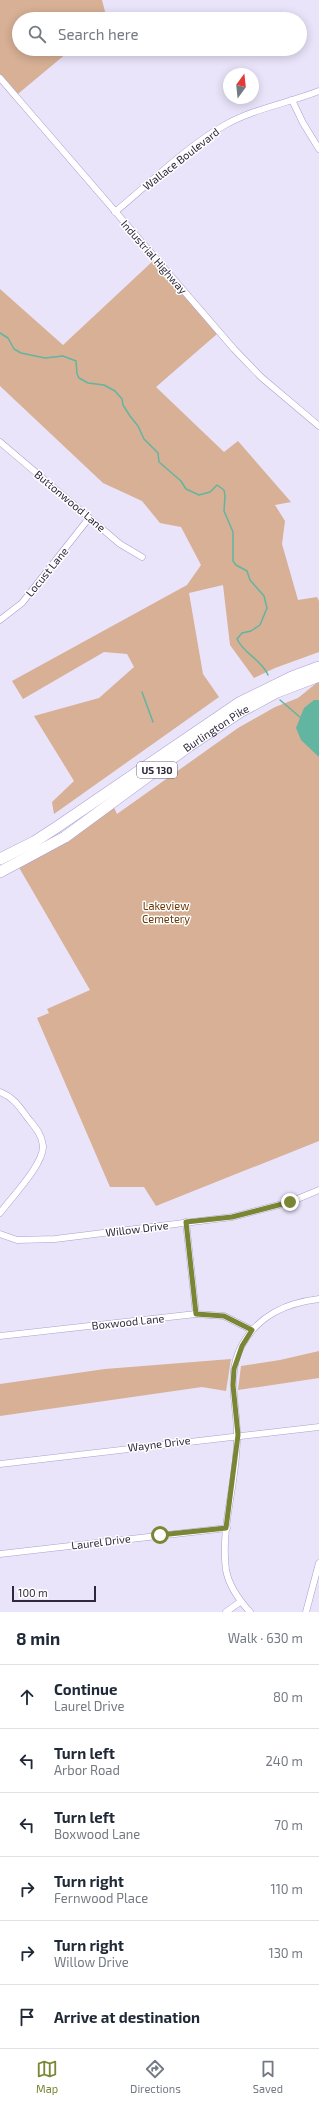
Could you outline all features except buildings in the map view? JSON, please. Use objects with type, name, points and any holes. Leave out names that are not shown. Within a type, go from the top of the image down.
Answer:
[{"type":"highway","name":"Burlington Pike","points":[[0,859],[34,842],[58,827],[239,703],[292,677],[319,667]]},
{"type":"highway","name":"Burlington Pike","points":[[0,872],[50,847],[76,830],[189,746],[240,712],[277,692],[319,676]]},
{"type":"street","name":"Industrial Highway","points":[[0,78],[234,350],[261,377],[319,426]]},
{"type":"street","name":"Wallace Boulevard","points":[[115,212],[190,149],[218,129],[240,118],[319,91]]},
{"type":"street","points":[[292,100],[303,123],[319,149]]},
{"type":"street","name":"Buttonwood Lane","points":[[1,445],[120,544],[142,557]]},
{"type":"street","name":"Locust Lane","points":[[0,620],[22,603],[89,518]]},
{"type":"street","points":[[0,1092],[9,1096],[16,1102],[39,1132],[43,1145],[40,1160],[0,1213]]},
{"type":"street","name":"Willow Drive","points":[[0,1234],[17,1240],[42,1240],[232,1217],[290,1202],[319,1190]]},
{"type":"street","points":[[186,1222],[196,1314]]},
{"type":"street","points":[[250,1612],[240,1602],[226,1572],[226,1528],[238,1435],[233,1385],[234,1369],[242,1346],[252,1330],[268,1316],[281,1307],[319,1299]]},
{"type":"street","name":"Boxwood Lane","points":[[0,1336],[196,1314],[224,1316],[252,1330]]},
{"type":"street","name":"Wayne Drive","points":[[0,1464],[238,1435],[319,1427]]},
{"type":"street","name":"Laurel Drive","points":[[0,1554],[226,1528]]},
{"type":"street","points":[[306,1612],[319,1563]]},
{"type":"street","points":[[226,1612],[240,1602]]},
{"type":"green space","points":[[0,0],[102,0],[105,12],[12,12],[12,56],[63,56],[13,98],[0,83]]},
{"type":"green space","points":[[154,260],[217,334],[156,387],[224,452],[238,441],[291,502],[275,505],[285,521],[282,544],[298,600],[317,597],[319,601],[319,652],[275,668],[254,678],[230,645],[223,585],[189,593],[203,674],[219,697],[54,814],[52,802],[74,781],[34,716],[99,698],[134,667],[127,654],[104,652],[23,699],[12,681],[187,585],[201,565],[181,527],[160,523],[142,501],[103,483],[0,386],[0,289],[63,345]]},
{"type":"green space","name":"Lakeview Cemetery","points":[[319,681],[319,1141],[156,1206],[144,1187],[110,1187],[37,1018],[49,1013],[47,1009],[90,990],[17,864],[112,803],[117,814],[238,728],[275,707],[298,698]]},
{"type":"green space","points":[[319,1351],[319,1378],[238,1390],[241,1366],[280,1360]]},
{"type":"green space","points":[[231,1359],[226,1391],[202,1387],[0,1416],[0,1384],[105,1369]]},
{"type":"shaded area","points":[[314,700],[319,700],[319,757],[301,740],[296,728],[304,708]]},
{"type":"waterway","points":[[0,333],[8,338],[14,349],[21,353],[45,358],[63,356],[76,361],[77,374],[79,378],[88,383],[104,385],[115,391],[122,399],[123,405],[138,426],[144,439],[158,453],[159,462],[181,481],[186,489],[199,495],[210,492],[217,485],[224,490],[224,511],[233,532],[233,561],[236,565],[247,571],[250,580],[264,596],[267,608],[260,625],[251,631],[242,633],[237,639],[244,649],[262,665],[268,675]]},
{"type":"waterway","points":[[142,692],[153,722]]},
{"type":"waterway","points":[[280,700],[301,718]]},
{"type":"route","points":[[160,1535],[226,1528],[238,1435],[233,1385],[235,1361],[252,1330],[235,1320],[224,1316],[196,1314],[186,1222],[232,1217],[290,1202]]}]
